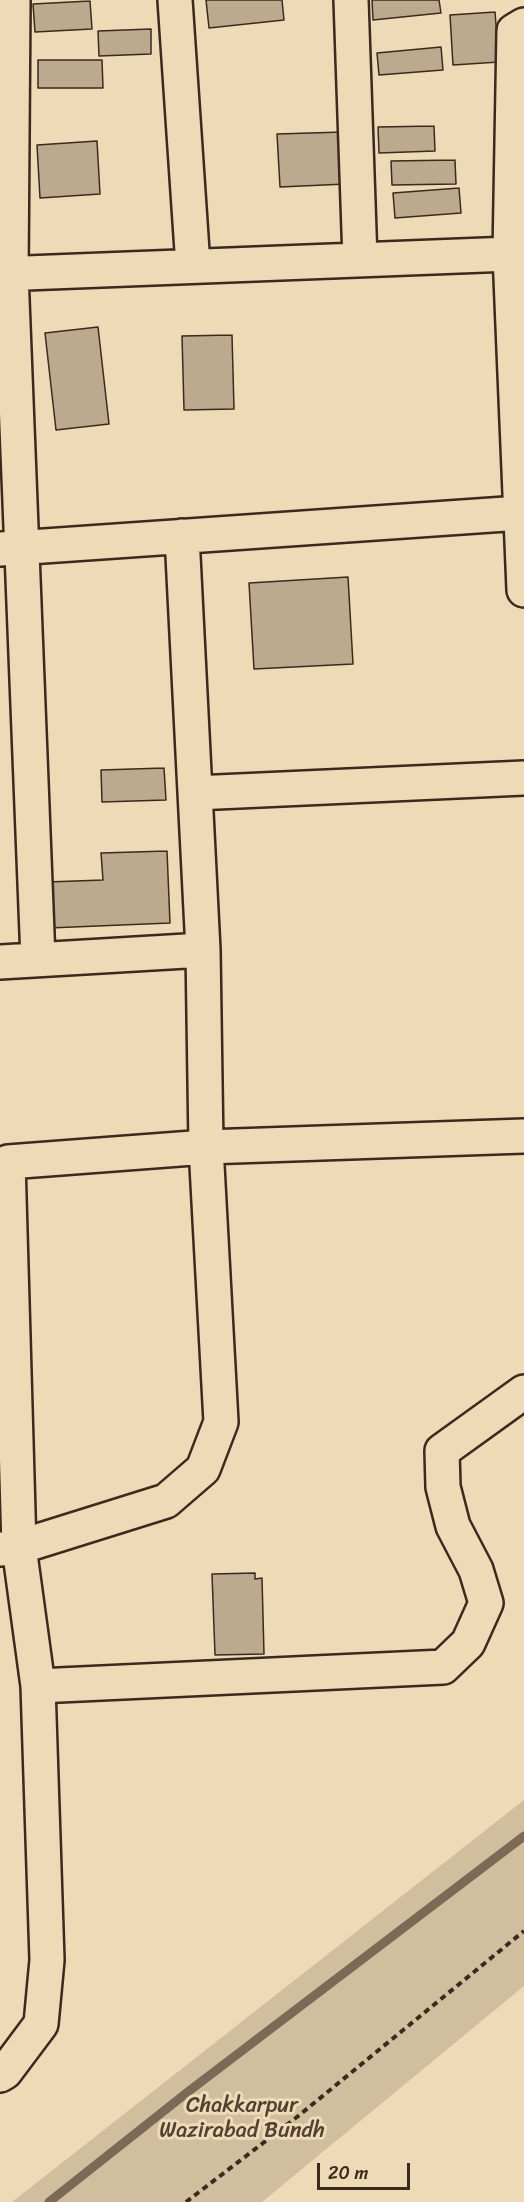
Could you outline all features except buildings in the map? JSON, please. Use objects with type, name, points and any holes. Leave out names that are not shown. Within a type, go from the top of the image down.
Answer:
[{"type":"street","points":[[13,0],[6,274],[11,548],[38,959]]},
{"type":"street","points":[[175,0],[193,266]]},
{"type":"street","points":[[351,0],[360,260]]},
{"type":"street","points":[[524,25],[514,31],[510,254],[524,590]]},
{"type":"street","points":[[6,274],[510,254]]},
{"type":"street","points":[[11,548],[520,513]]},
{"type":"street","points":[[10,1548],[166,1501],[203,1469],[220,1422],[206,1147],[203,950],[182,536]]},
{"type":"street","points":[[195,793],[524,778]]},
{"type":"street","points":[[0,962],[203,950]]},
{"type":"street","points":[[0,2075],[5,2072],[41,2024],[47,1960],[38,1686],[10,1548],[4,1165],[206,1147],[524,1136]]},
{"type":"street","points":[[38,1686],[442,1668],[468,1643],[486,1604],[476,1569],[453,1526],[443,1487],[442,1451],[524,1392]]},
{"type":"path","points":[[186,2202],[297,2117],[524,1931]]},
{"type":"green space","name":"Chakkarpur Wazirabad Bundh","points":[[524,1800],[524,1986],[262,2202],[12,2202]]},
{"type":"waterway","points":[[49,2202],[189,2091],[524,1836]]}]
